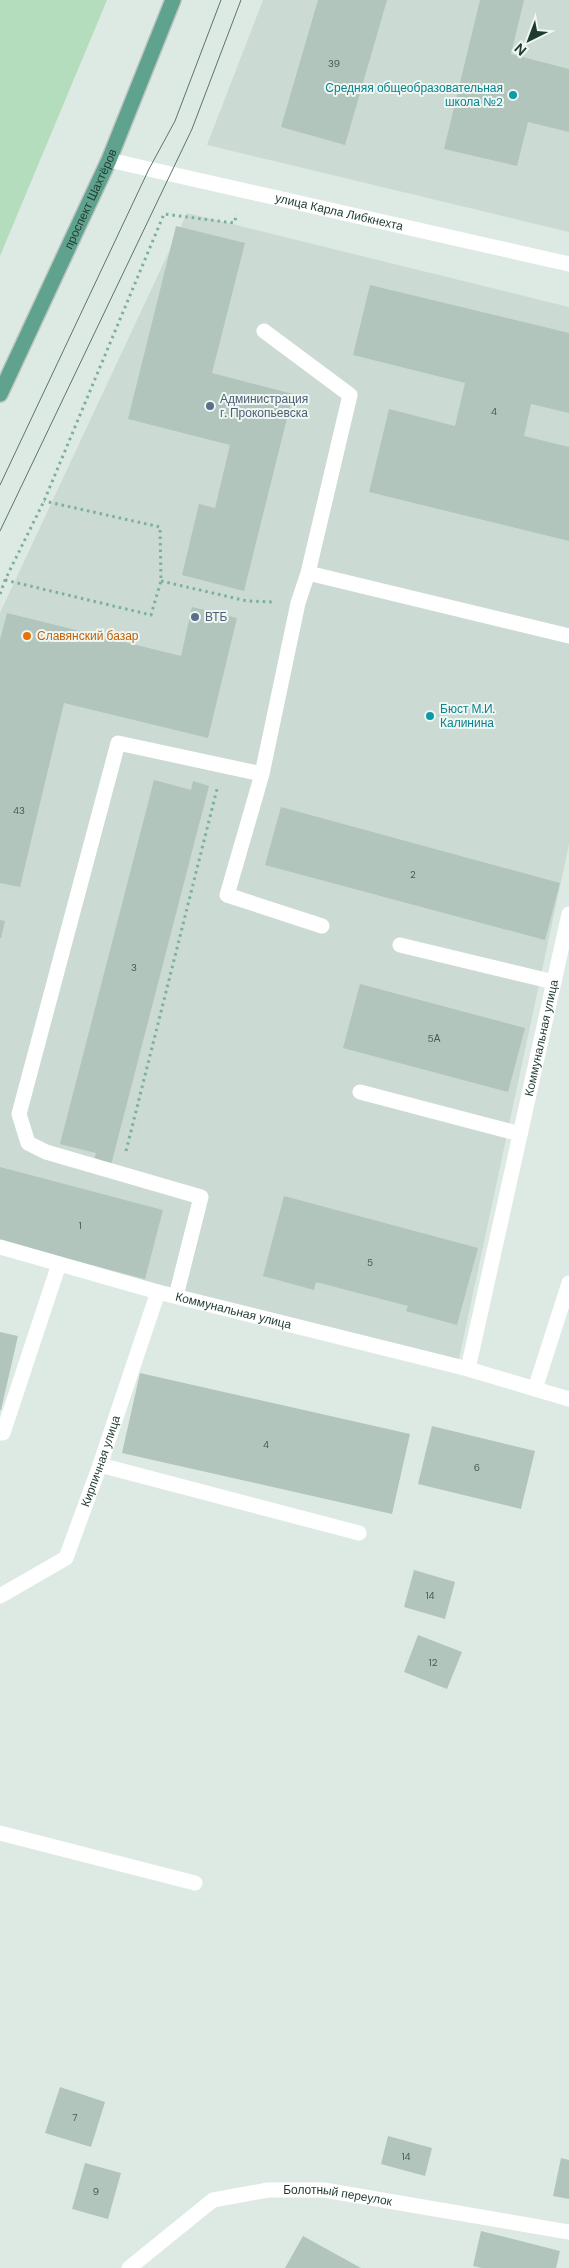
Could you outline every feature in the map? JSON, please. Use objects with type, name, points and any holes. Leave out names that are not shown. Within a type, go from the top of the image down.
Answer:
[{"type":"main road","name":"проспект Шахтёров","points":[[0,394],[109,160],[173,0]]},
{"type":"street","name":"улица Карла Либкнехта","points":[[109,160],[569,264]]},
{"type":"street","points":[[264,331],[350,395],[308,573],[298,603],[262,774],[227,895],[322,926]]},
{"type":"street","points":[[308,573],[569,636]]},
{"type":"street","points":[[176,1296],[201,1197],[46,1152],[28,1143],[19,1114],[118,743],[262,774]]},
{"type":"street","name":"Коммунальная улица","points":[[468,1368],[569,914]]},
{"type":"street","points":[[400,945],[554,982]]},
{"type":"street","points":[[360,1092],[520,1134]]},
{"type":"street","name":"Коммунальная улица","points":[[0,1247],[158,1292],[468,1368],[569,1399]]},
{"type":"street","points":[[0,1432],[3,1433],[59,1264]]},
{"type":"street","points":[[535,1389],[569,1283]]},
{"type":"street","name":"Кирпичная улица","points":[[0,1596],[66,1558],[100,1465],[158,1292]]},
{"type":"street","points":[[100,1465],[359,1532]]},
{"type":"street","points":[[0,1833],[195,1883]]},
{"type":"street","name":"Болотный переулок","points":[[129,2268],[213,2200],[268,2190],[324,2190],[569,2232]]},
{"type":"path","points":[[0,594],[44,501],[164,214],[234,223],[245,192]]},
{"type":"path","points":[[5,580],[151,615],[161,581],[160,527],[44,501]]},
{"type":"path","points":[[161,581],[247,601]]},
{"type":"path","points":[[120,1174],[222,765]]},
{"type":"shaded area","points":[[263,0],[569,0],[569,232],[207,145]]},
{"type":"shaded area","points":[[187,213],[569,307],[569,844],[459,1359],[167,1288],[0,1241],[0,613]]},
{"type":"green space","points":[[0,0],[107,0],[0,256]]},
{"type":"building","points":[[318,0],[387,0],[345,145],[281,127]]},
{"type":"building","name":"Средняя общеобразовательная школа №2","points":[[480,0],[524,0],[511,54],[569,69],[569,132],[528,122],[517,166],[444,149]]},
{"type":"building","name":"Администрация г. Прокопьевска","points":[[176,226],[245,243],[212,373],[293,394],[244,591],[182,575],[199,504],[215,508],[230,445],[128,419]]},
{"type":"building","points":[[370,285],[569,333],[569,413],[531,404],[524,436],[569,447],[569,541],[369,492],[389,409],[455,426],[465,383],[353,355]]},
{"type":"building","points":[[192,607],[237,618],[208,738],[64,703],[20,887],[0,883],[0,640],[7,613],[181,656]]},
{"type":"building","points":[[154,780],[191,790],[193,781],[209,786],[111,1165],[94,1160],[96,1153],[60,1144]]},
{"type":"building","points":[[281,807],[560,883],[545,940],[265,865]]},
{"type":"building","points":[[0,920],[5,921],[1,938],[0,938]]},
{"type":"building","points":[[360,984],[525,1028],[508,1092],[343,1048]]},
{"type":"building","points":[[0,1167],[163,1210],[145,1279],[0,1241]]},
{"type":"building","points":[[284,1196],[478,1248],[457,1325],[406,1311],[408,1306],[316,1282],[314,1290],[263,1276]]},
{"type":"building","points":[[0,1332],[18,1336],[1,1410],[0,1410]]},
{"type":"building","points":[[140,1373],[410,1434],[392,1514],[122,1453]]},
{"type":"building","points":[[432,1426],[535,1451],[521,1509],[418,1484]]},
{"type":"building","points":[[414,1570],[455,1582],[445,1619],[404,1607]]},
{"type":"building","points":[[418,1635],[462,1652],[447,1689],[404,1672]]},
{"type":"building","points":[[60,2087],[105,2102],[91,2147],[45,2133]]},
{"type":"building","points":[[388,2136],[432,2148],[425,2176],[381,2164]]},
{"type":"building","points":[[561,2158],[569,2160],[569,2199],[553,2196]]},
{"type":"building","points":[[85,2163],[121,2173],[108,2219],[72,2209]]},
{"type":"building","points":[[481,2231],[560,2251],[556,2268],[482,2268],[473,2266]]},
{"type":"building","points":[[303,2236],[361,2268],[285,2268]]},
{"type":"tram line","points":[[0,485],[149,169],[175,121],[221,0]]},
{"type":"tram line","points":[[0,531],[192,129],[241,0]]},
{"type":"place","name":"Средняя общеобразовательная школа №2","points":[[513,95]]},
{"type":"place","name":"Администрация г. Прокопьевска","points":[[210,406]]},
{"type":"place","name":"ВТБ","points":[[195,617]]},
{"type":"place","name":"Славянский базар","points":[[27,636]]},
{"type":"place","name":"Бюст М.И. Калинина","points":[[430,716]]}]
